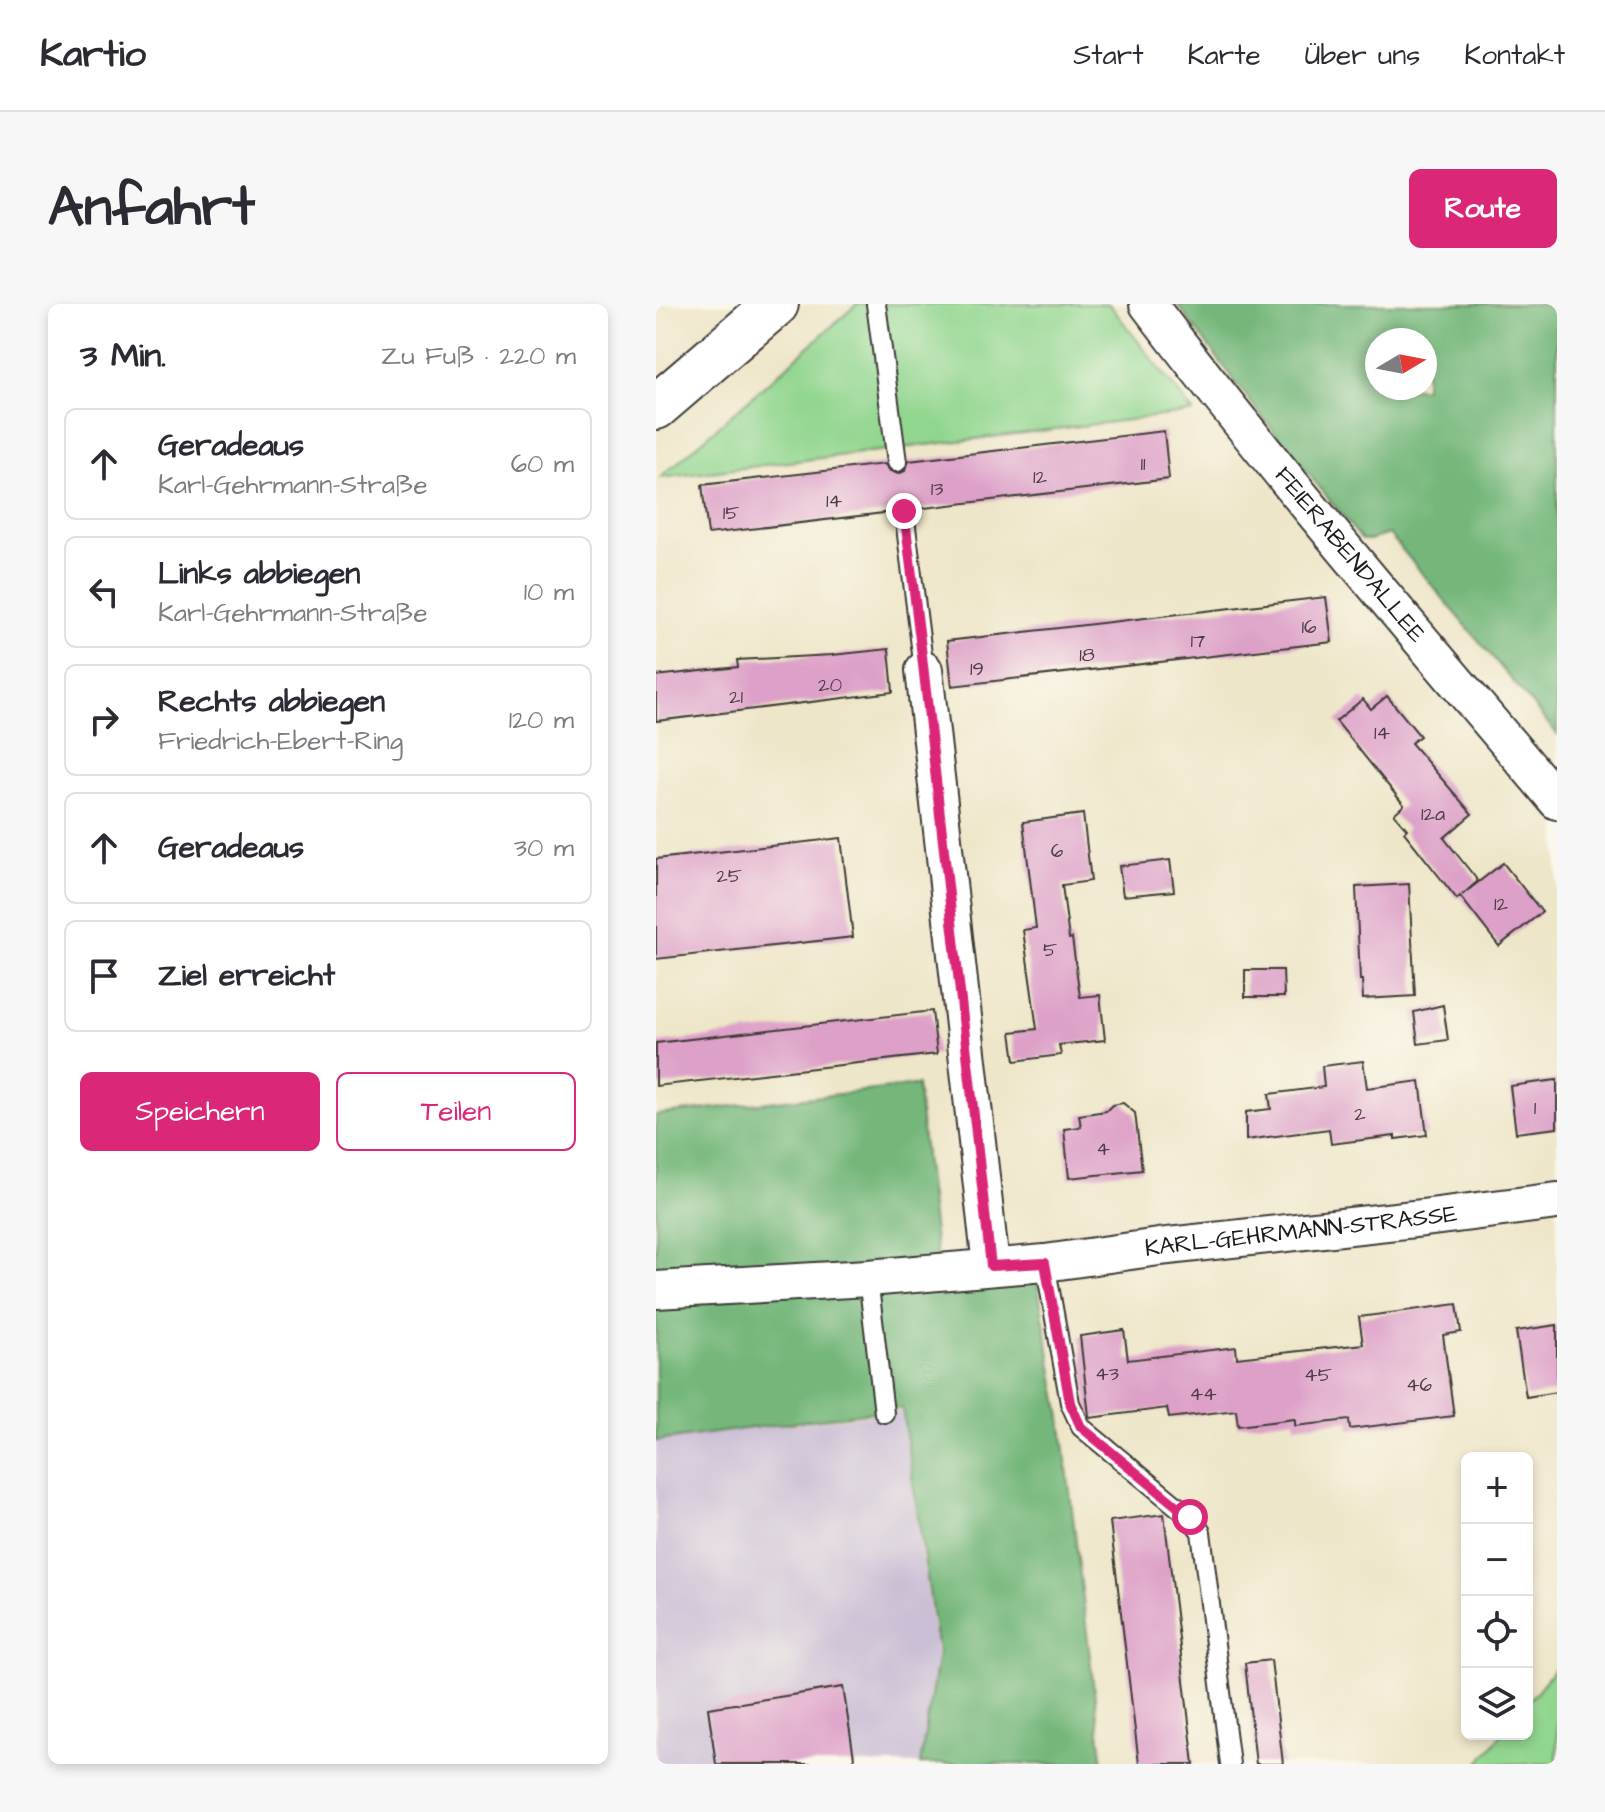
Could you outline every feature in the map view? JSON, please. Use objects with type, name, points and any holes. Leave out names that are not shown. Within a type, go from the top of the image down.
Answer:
[{"type":"main road","points":[[656,407],[776,304]]},
{"type":"street","name":"FEIERABENDALLEE","points":[[1148,304],[1350,557],[1557,801]]},
{"type":"street","points":[[924,670],[991,1266]]},
{"type":"street","name":"KARL-GEHRMANN-STRASSE","points":[[656,1290],[868,1278],[1045,1263],[1557,1201]]},
{"type":"lane","points":[[876,304],[897,462]]},
{"type":"lane","points":[[904,511],[924,670]]},
{"type":"lane","points":[[1045,1263],[1070,1403],[1081,1427],[1190,1517],[1201,1532],[1230,1764]]},
{"type":"lane","points":[[868,1278],[884,1413]]},
{"type":"shaded area","points":[[901,1411],[936,1654],[919,1764],[656,1764],[656,1442]]},
{"type":"green space","points":[[857,304],[1109,304],[1193,412],[660,478]]},
{"type":"green space","points":[[1177,304],[1557,304],[1557,734],[1389,534],[1362,540],[1255,408]]},
{"type":"green space","points":[[917,1085],[940,1286],[1036,1276],[1061,1418],[1103,1764],[920,1764],[938,1653],[902,1408],[656,1441],[656,1115]]},
{"type":"green space","points":[[1557,1666],[1557,1764],[1478,1764],[1497,1740],[1533,1740],[1533,1696]]},
{"type":"building","points":[[1164,431],[1169,479],[916,509],[913,503],[903,499],[896,502],[892,512],[708,534],[702,485],[885,464],[888,470],[898,474],[905,471],[909,461]]},
{"type":"building","points":[[1326,597],[1332,642],[952,686],[947,641]]},
{"type":"building","points":[[889,649],[893,692],[656,721],[656,676],[738,667],[737,660]]},
{"type":"building","points":[[1387,696],[1420,736],[1411,743],[1472,814],[1444,838],[1478,881],[1462,895],[1503,863],[1542,912],[1499,946],[1404,832],[1407,829],[1394,814],[1404,805],[1336,721],[1363,699],[1371,709]]},
{"type":"building","points":[[1083,814],[1091,881],[1062,885],[1080,997],[1100,995],[1105,1040],[1059,1045],[1061,1055],[1015,1061],[1011,1032],[1037,1029],[1023,930],[1036,928],[1023,822]]},
{"type":"building","points":[[841,838],[853,937],[656,959],[656,859]]},
{"type":"building","points":[[1170,860],[1174,891],[1123,896],[1119,866]]},
{"type":"building","points":[[1409,884],[1415,996],[1363,999],[1356,887]]},
{"type":"building","points":[[1245,970],[1283,970],[1284,997],[1245,997]]},
{"type":"building","points":[[1443,1005],[1448,1040],[1418,1044],[1414,1012]]},
{"type":"building","points":[[932,1011],[937,1054],[656,1086],[656,1043]]},
{"type":"building","points":[[1363,1061],[1367,1088],[1420,1081],[1427,1135],[1331,1144],[1329,1129],[1246,1140],[1246,1112],[1271,1109],[1269,1094],[1324,1087],[1322,1066]]},
{"type":"building","points":[[1557,1080],[1557,1128],[1516,1133],[1510,1086]]},
{"type":"building","points":[[1123,1103],[1135,1113],[1142,1170],[1069,1178],[1064,1129],[1081,1127],[1079,1115],[1106,1111],[1112,1105]]},
{"type":"building","points":[[1457,1304],[1461,1332],[1443,1335],[1454,1416],[1350,1429],[1349,1420],[1295,1426],[1295,1419],[1238,1426],[1236,1410],[1169,1418],[1167,1408],[1089,1416],[1080,1336],[1124,1330],[1128,1360],[1236,1347],[1237,1358],[1363,1344],[1359,1317]]},
{"type":"building","points":[[1557,1325],[1557,1392],[1526,1397],[1516,1331]]},
{"type":"building","points":[[1164,1514],[1194,1764],[1139,1764],[1110,1521]]},
{"type":"building","points":[[1271,1660],[1283,1764],[1256,1764],[1245,1663]]},
{"type":"building","points":[[843,1687],[855,1764],[716,1764],[708,1708]]},
{"type":"route","points":[[904,511],[991,1266],[1045,1263],[1070,1403],[1081,1427],[1190,1517]]}]
